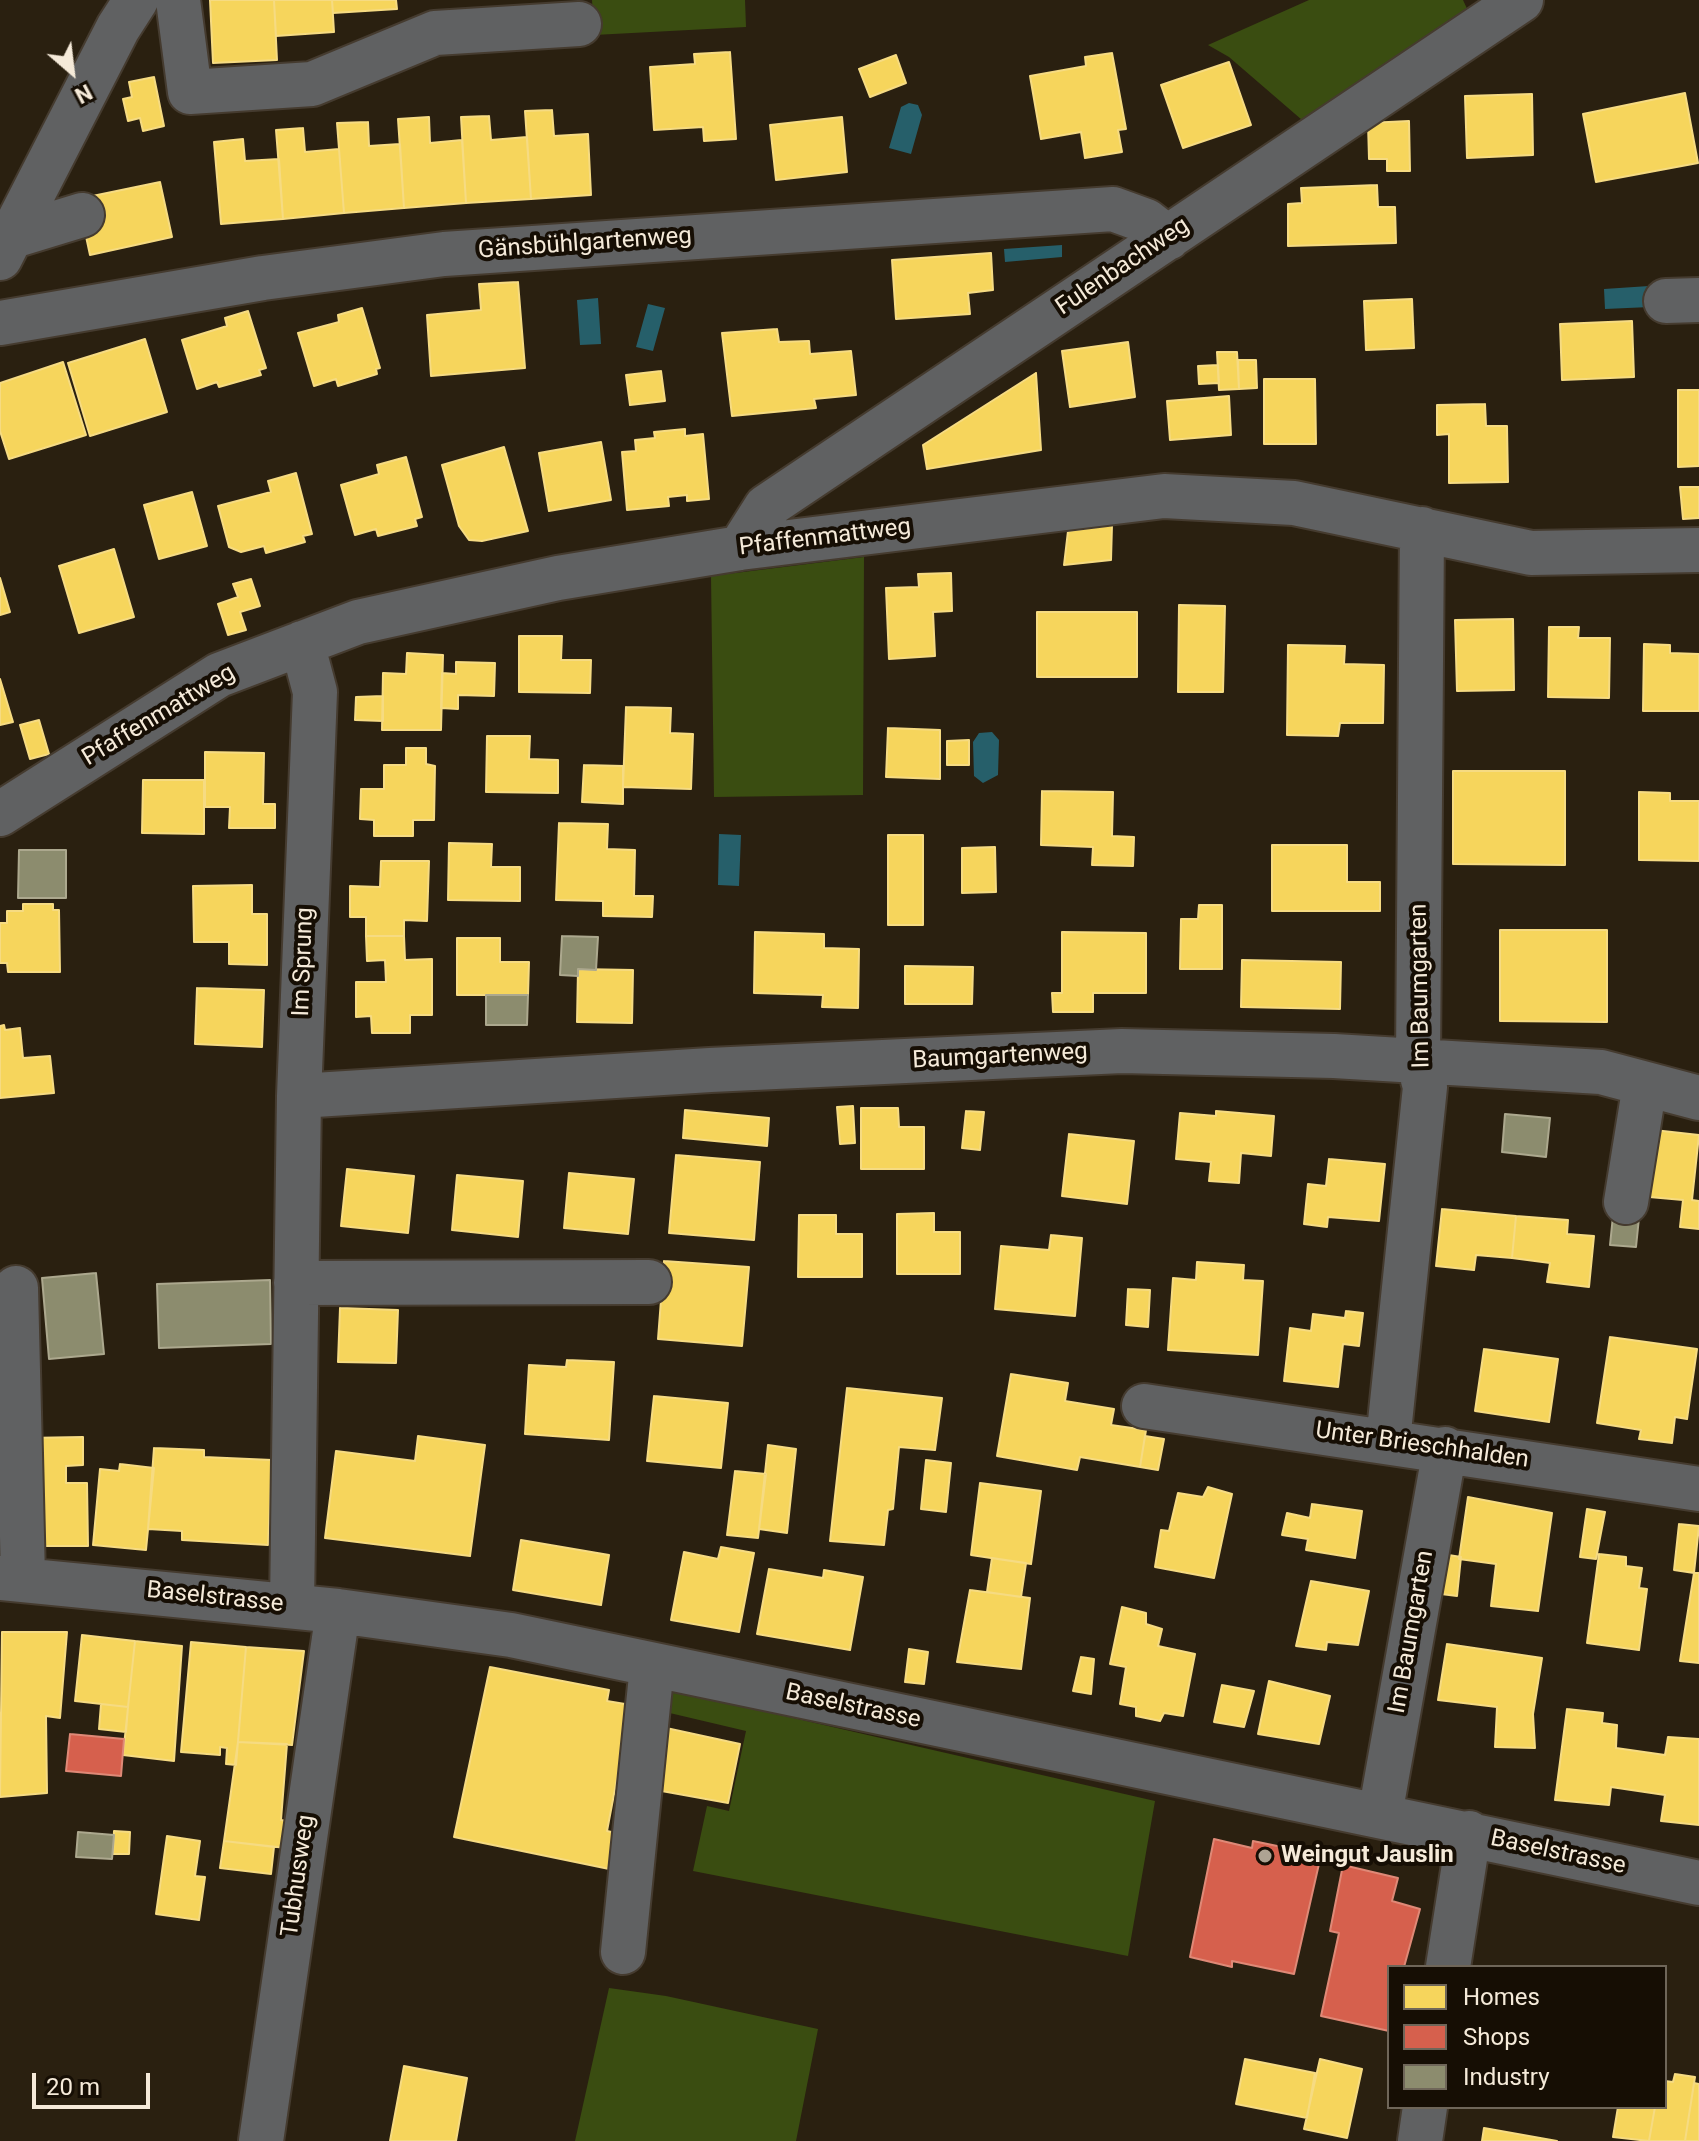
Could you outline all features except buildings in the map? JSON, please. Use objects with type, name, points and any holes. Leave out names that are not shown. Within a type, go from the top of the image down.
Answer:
[{"type":"street","points":[[5,248],[118,28],[136,0]]},
{"type":"street","points":[[178,0],[190,92],[312,84],[435,33],[579,24]]},
{"type":"street","name":"Fulenbachweg","points":[[740,548],[766,507],[1521,0]]},
{"type":"street","name":"Gänsbühlgartenweg","points":[[0,323],[263,278],[460,253],[1113,209],[1146,221],[1168,238]]},
{"type":"street","points":[[5,248],[82,215]]},
{"type":"street","name":"Pfaffenmattweg","points":[[0,814],[219,675],[358,622],[558,578],[740,548],[1164,496],[1294,503],[1531,553],[1699,550]]},
{"type":"street","name":"Im Baumgarten","points":[[1388,1441],[1425,1087],[1418,1061],[1422,529]]},
{"type":"street","name":"Im Sprung","points":[[292,1606],[299,1096],[315,692],[302,643]]},
{"type":"street","name":"Baumgartenweg","points":[[299,1096],[710,1070],[1122,1051],[1418,1061],[1601,1072],[1699,1098]]},
{"type":"street","points":[[1626,1202],[1645,1084]]},
{"type":"street","points":[[296,1283],[649,1282]]},
{"type":"street","points":[[12,1578],[16,1288]]},
{"type":"street","name":"Unter Brieschhalden","points":[[1144,1406],[1699,1489]]},
{"type":"street","name":"Im Baumgarten","points":[[1380,1815],[1445,1449]]},
{"type":"street","name":"Baselstrasse","points":[[12,1578],[338,1611],[511,1635],[1699,1883]]},
{"type":"street","name":"Tubhusweg","points":[[261,2141],[338,1611]]},
{"type":"street","points":[[623,1952],[652,1666]]},
{"type":"street","points":[[1448,1965],[1469,1833]]},
{"type":"street","points":[[1420,2141],[1425,2109]]},
{"type":"green space","points":[[592,0],[745,0],[746,27],[594,35]]},
{"type":"green space","points":[[1309,0],[1463,0],[1470,15],[1309,126],[1229,57],[1208,45]]},
{"type":"green space","points":[[864,557],[863,795],[714,797],[711,576]]},
{"type":"green space","points":[[663,1688],[1155,1801],[1128,1956],[693,1871],[707,1806],[729,1811],[746,1731],[657,1710]]},
{"type":"green space","points":[[609,1988],[666,1996],[818,2029],[796,2141],[575,2141]]},
{"type":"water","points":[[909,103],[918,105],[922,115],[911,154],[889,148],[901,107]]},
{"type":"water","points":[[1062,245],[1062,257],[1005,262],[1004,249]]},
{"type":"water","points":[[1649,286],[1650,307],[1605,309],[1604,289]]},
{"type":"water","points":[[598,298],[601,344],[580,345],[577,300]]},
{"type":"water","points":[[648,304],[665,308],[653,351],[636,347]]},
{"type":"water","points":[[992,732],[999,740],[998,775],[983,783],[974,776],[973,742],[979,733]]},
{"type":"water","points":[[719,834],[741,835],[739,886],[718,885]]},
{"type":"place","name":"Weingut Jauslin","points":[[1265,1856]]}]
